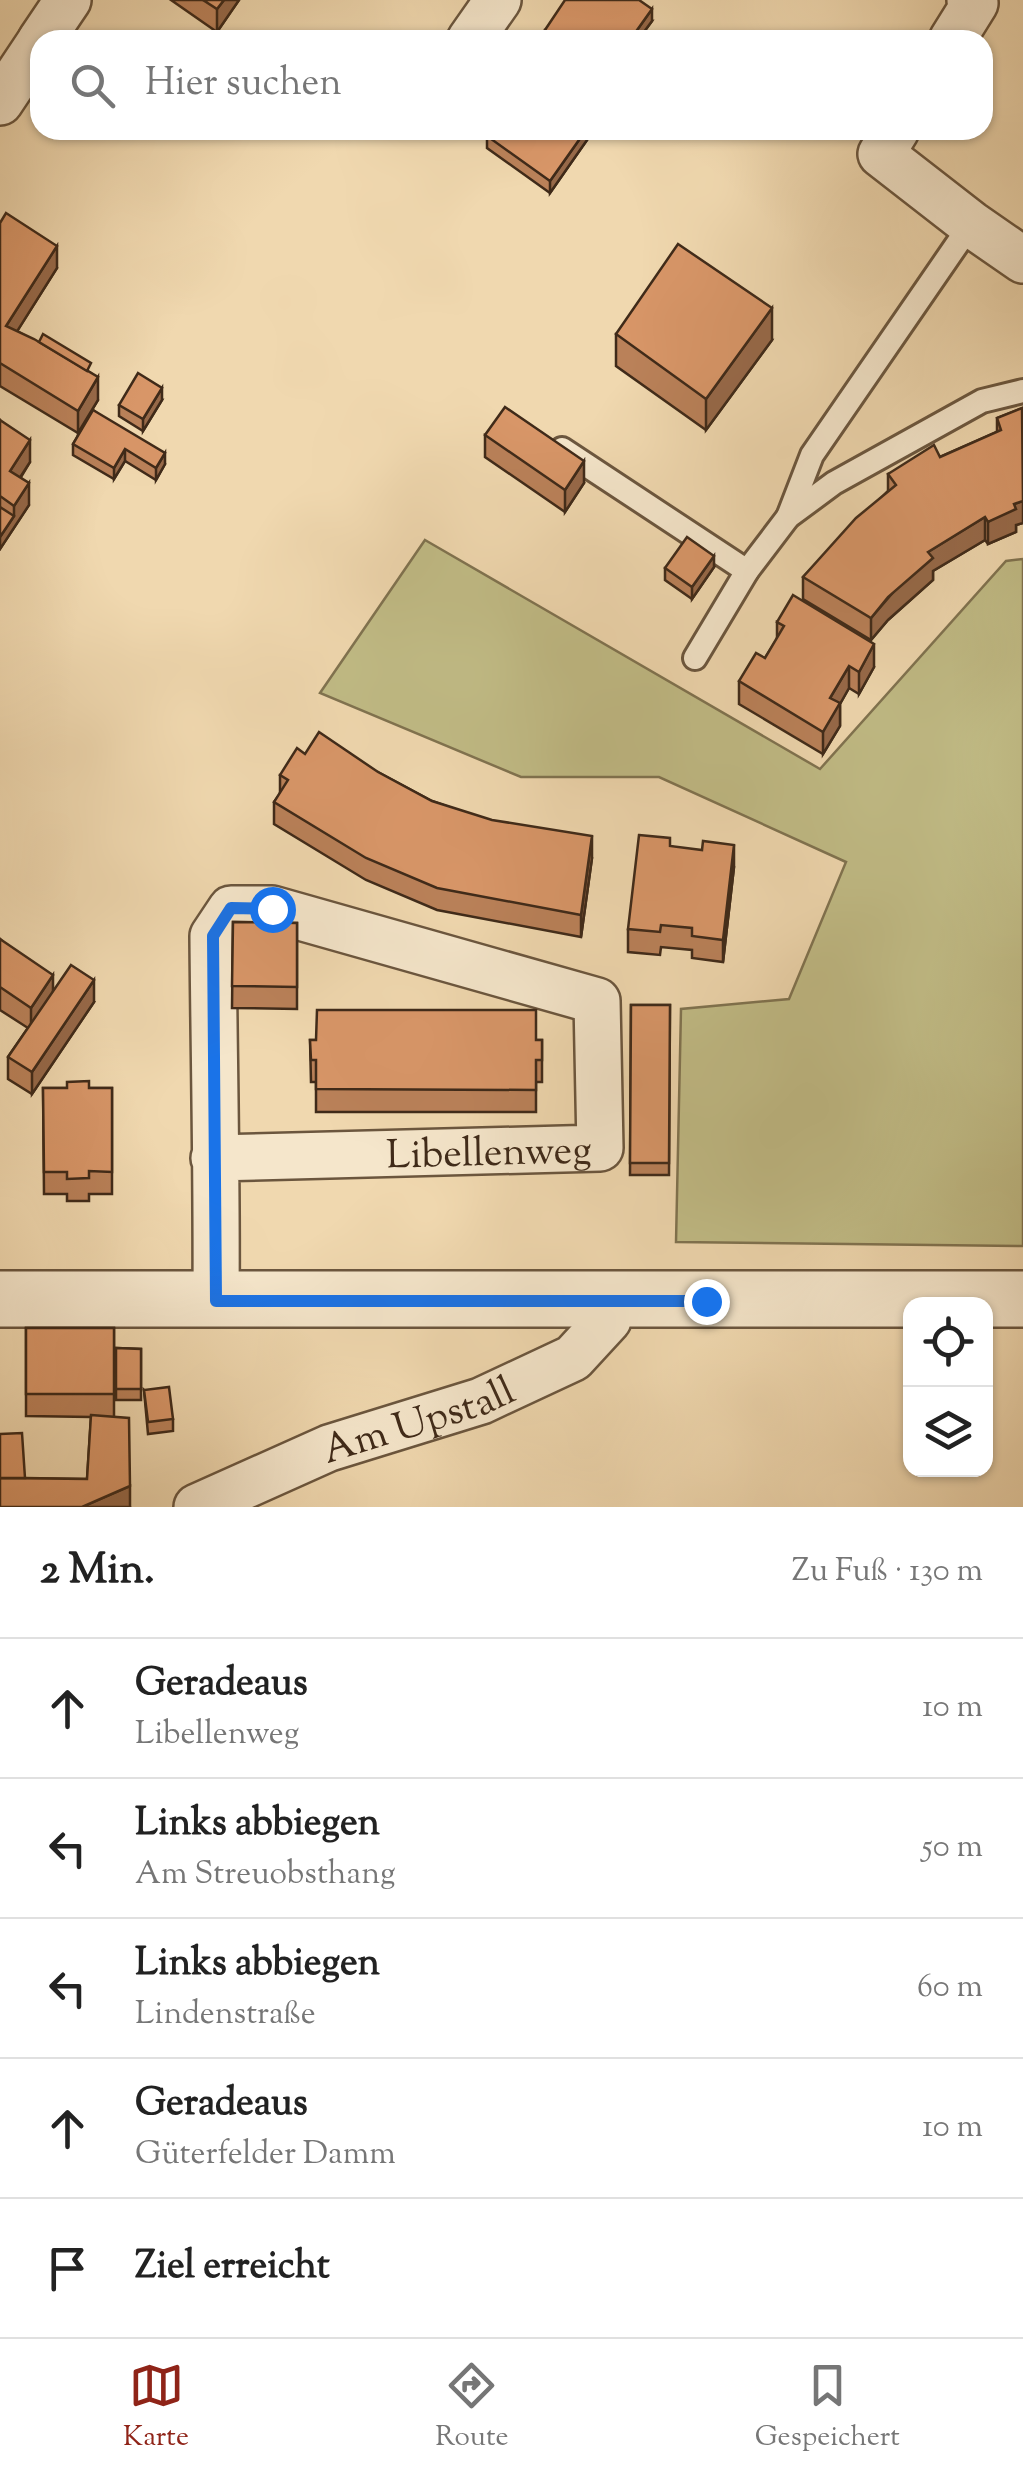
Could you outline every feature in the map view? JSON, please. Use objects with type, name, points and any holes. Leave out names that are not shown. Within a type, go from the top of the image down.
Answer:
[{"type":"street","points":[[48,30],[68,0]]},
{"type":"street","points":[[477,30],[498,0]]},
{"type":"street","points":[[0,102],[30,56]]},
{"type":"street","points":[[890,140],[881,154],[1023,260]]},
{"type":"street","name":"Libellenweg","points":[[231,908],[272,909],[598,1001],[600,1148],[214,1158],[213,936],[231,908]]},
{"type":"street","points":[[214,1158],[216,1301]]},
{"type":"street","points":[[0,1299],[1023,1299]]},
{"type":"street","name":"Am Upstall","points":[[196,1507],[330,1448],[481,1401],[573,1358],[608,1320],[610,1301]]},
{"type":"lane","points":[[695,658],[747,571],[788,516],[812,455],[971,224]]},
{"type":"lane","points":[[788,516],[834,483],[982,401],[1023,390]]},
{"type":"lane","points":[[547,440],[747,571]]},
{"type":"shaded area","points":[[425,540],[820,769],[1006,561],[1023,559],[1023,1246],[676,1242],[681,1009],[789,999],[846,862],[659,777],[521,777],[320,693]]},
{"type":"building","points":[[203,0],[224,0],[217,9]]},
{"type":"building","points":[[565,0],[639,0],[652,9],[637,30],[545,30]]},
{"type":"building","points":[[493,140],[579,140],[550,181]]},
{"type":"building","points":[[6,213],[57,246],[6,326],[98,377],[78,411],[0,363],[0,223]]},
{"type":"building","points":[[678,244],[772,308],[706,399],[616,334]]},
{"type":"building","points":[[43,334],[91,363],[87,371],[39,342]]},
{"type":"building","points":[[138,373],[162,388],[143,419],[119,405]]},
{"type":"building","points":[[505,407],[584,461],[565,490],[485,435]]},
{"type":"building","points":[[1022,408],[1023,501],[1014,504],[1016,509],[988,522],[985,517],[928,552],[933,558],[888,597],[871,618],[803,577],[856,518],[896,485],[888,474],[934,445],[940,457],[1001,430],[997,418]]},
{"type":"building","points":[[93,410],[165,453],[156,468],[125,449],[114,468],[73,444]]},
{"type":"building","points":[[0,420],[30,440],[10,471],[29,483],[14,506],[0,496]]},
{"type":"building","points":[[0,507],[14,516],[0,537]]},
{"type":"building","points":[[687,537],[714,556],[692,587],[665,568]]},
{"type":"building","points":[[793,595],[874,644],[859,672],[849,666],[830,698],[840,703],[823,732],[739,681],[756,653],[765,658],[784,626],[777,622]]},
{"type":"building","points":[[319,732],[378,772],[432,801],[492,820],[592,836],[581,915],[437,888],[366,858],[274,802],[288,780],[280,775],[297,748],[305,754]]},
{"type":"building","points":[[639,835],[670,838],[670,846],[702,850],[703,841],[734,845],[723,940],[692,936],[692,928],[661,925],[660,932],[628,929]]},
{"type":"building","points":[[233,922],[297,923],[297,987],[232,986]]},
{"type":"building","points":[[0,939],[53,975],[31,1008],[0,987]]},
{"type":"building","points":[[71,965],[94,980],[32,1072],[8,1057]]},
{"type":"building","points":[[631,1005],[670,1005],[669,1163],[630,1163]]},
{"type":"building","points":[[317,1010],[536,1010],[536,1040],[542,1040],[542,1060],[536,1060],[536,1090],[316,1089],[316,1060],[311,1060],[310,1040],[316,1040]]},
{"type":"building","points":[[89,1081],[89,1088],[112,1088],[112,1172],[89,1171],[89,1178],[67,1179],[67,1172],[44,1172],[43,1088],[67,1088],[67,1082]]},
{"type":"building","points":[[26,1328],[114,1328],[114,1394],[26,1394]]},
{"type":"building","points":[[116,1348],[141,1349],[141,1389],[116,1389]]},
{"type":"building","points":[[169,1387],[173,1419],[148,1422],[144,1390]]},
{"type":"building","points":[[91,1415],[129,1418],[130,1486],[82,1507],[0,1507],[0,1478],[87,1479]]},
{"type":"building","points":[[22,1433],[25,1478],[0,1478],[0,1434]]},
{"type":"route","points":[[272,909],[231,908],[213,936],[216,1301],[706,1301]]}]
